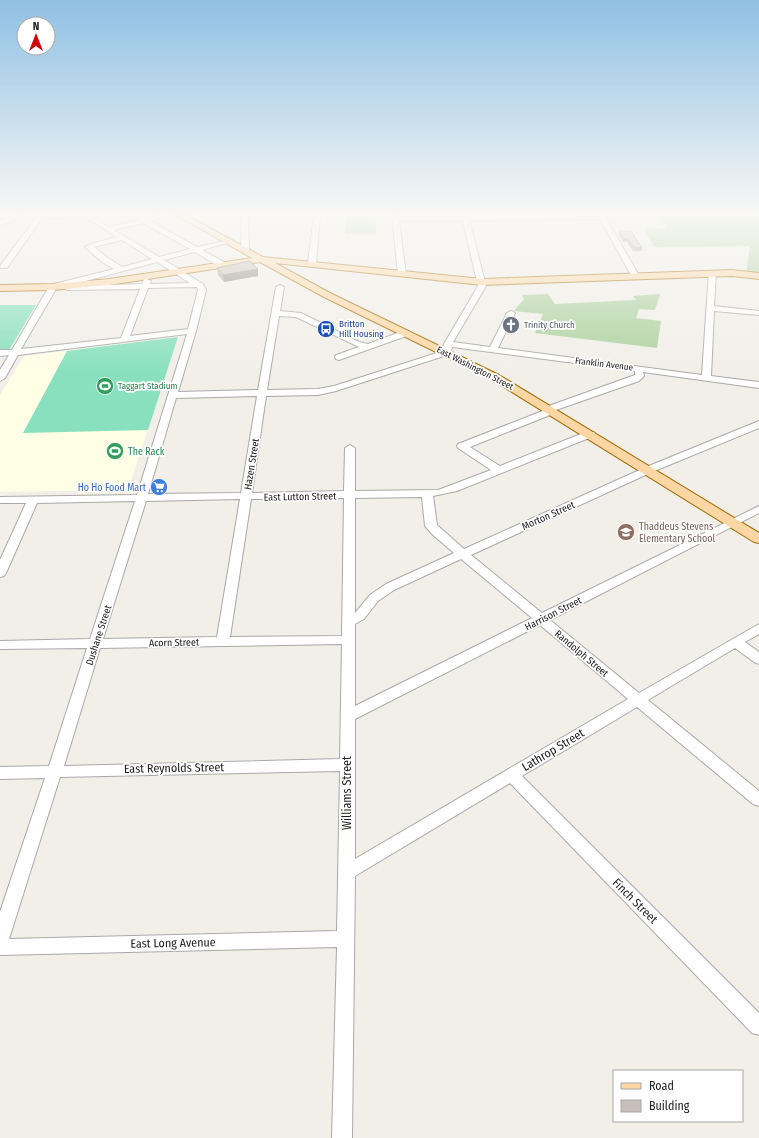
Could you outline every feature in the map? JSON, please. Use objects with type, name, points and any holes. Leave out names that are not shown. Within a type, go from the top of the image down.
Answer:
[{"type":"main road","points":[[0,288],[53,288],[149,277],[199,268]]},
{"type":"main road","name":"East Washington Street","points":[[278,268],[327,295],[423,341],[448,348],[759,539]]},
{"type":"main road","points":[[354,268],[482,282],[739,273],[759,276]]},
{"type":"street","points":[[0,378],[53,288],[129,268]]},
{"type":"street","points":[[173,268],[197,285]]},
{"type":"street","points":[[401,268],[402,274]]},
{"type":"street","points":[[172,395],[307,393],[326,390],[448,348],[482,286],[479,268]]},
{"type":"street","points":[[631,268],[636,277]]},
{"type":"street","points":[[706,378],[712,274]]},
{"type":"street","points":[[124,340],[149,277]]},
{"type":"street","points":[[53,288],[197,285]]},
{"type":"street","name":"Dushane Street","points":[[0,938],[141,498],[192,331],[202,290],[197,285]]},
{"type":"street","name":"Hazen Street","points":[[223,641],[280,287]]},
{"type":"street","points":[[710,308],[759,313]]},
{"type":"street","points":[[276,313],[298,315],[359,345],[368,346]]},
{"type":"street","points":[[493,350],[511,313]]},
{"type":"street","points":[[0,354],[192,331]]},
{"type":"street","points":[[339,357],[406,333]]},
{"type":"street","name":"Franklin Avenue","points":[[448,348],[493,350],[759,384]]},
{"type":"street","points":[[500,471],[462,446],[550,410],[636,380],[639,376],[639,369]]},
{"type":"street","name":"Morton Street","points":[[348,621],[355,620],[372,600],[390,587],[648,470],[759,424]]},
{"type":"street","name":"East Lutton Street","points":[[0,500],[427,494],[448,491],[590,434]]},
{"type":"street","name":"Williams Street","points":[[342,1138],[347,872],[350,448]]},
{"type":"street","name":"Randolph Street","points":[[427,494],[433,530],[759,800]]},
{"type":"street","points":[[0,573],[33,500]]},
{"type":"street","name":"Harrison Street","points":[[348,716],[759,509]]},
{"type":"street","name":"Lathrop Street","points":[[347,872],[759,628]]},
{"type":"street","name":"Acorn Street","points":[[0,645],[348,640]]},
{"type":"street","points":[[735,642],[759,659]]},
{"type":"street","name":"East Reynolds Street","points":[[0,773],[348,766]]},
{"type":"street","name":"Finch Street","points":[[512,775],[759,1026]]},
{"type":"street","name":"East Long Avenue","points":[[0,947],[345,939]]},
{"type":"shaded area","points":[[178,337],[128,490],[0,492],[0,395],[24,356]]},
{"type":"green space","points":[[747,268],[759,268],[759,276],[746,274]]},
{"type":"green space","points":[[548,294],[555,304],[636,300],[633,296],[660,294],[655,310],[639,309],[636,318],[661,321],[657,348],[535,333],[543,314],[514,311],[524,299],[522,295]]},
{"type":"green space","points":[[0,305],[36,305],[9,350],[0,350]]},
{"type":"green space","name":"Taggart Stadium","points":[[178,337],[148,430],[23,433],[67,351]]},
{"type":"building","points":[[217,268],[258,269],[223,275]]},
{"type":"place","name":"Trinity Church","points":[[511,325]]},
{"type":"place","name":"Britton Hill Housing","points":[[326,329]]},
{"type":"place","name":"Taggart Stadium","points":[[105,386]]},
{"type":"place","name":"The Rack","points":[[115,451]]},
{"type":"place","name":"Ho Ho Food Mart","points":[[159,487]]},
{"type":"place","name":"Thaddeus Stevens Elementary School","points":[[626,532]]}]
